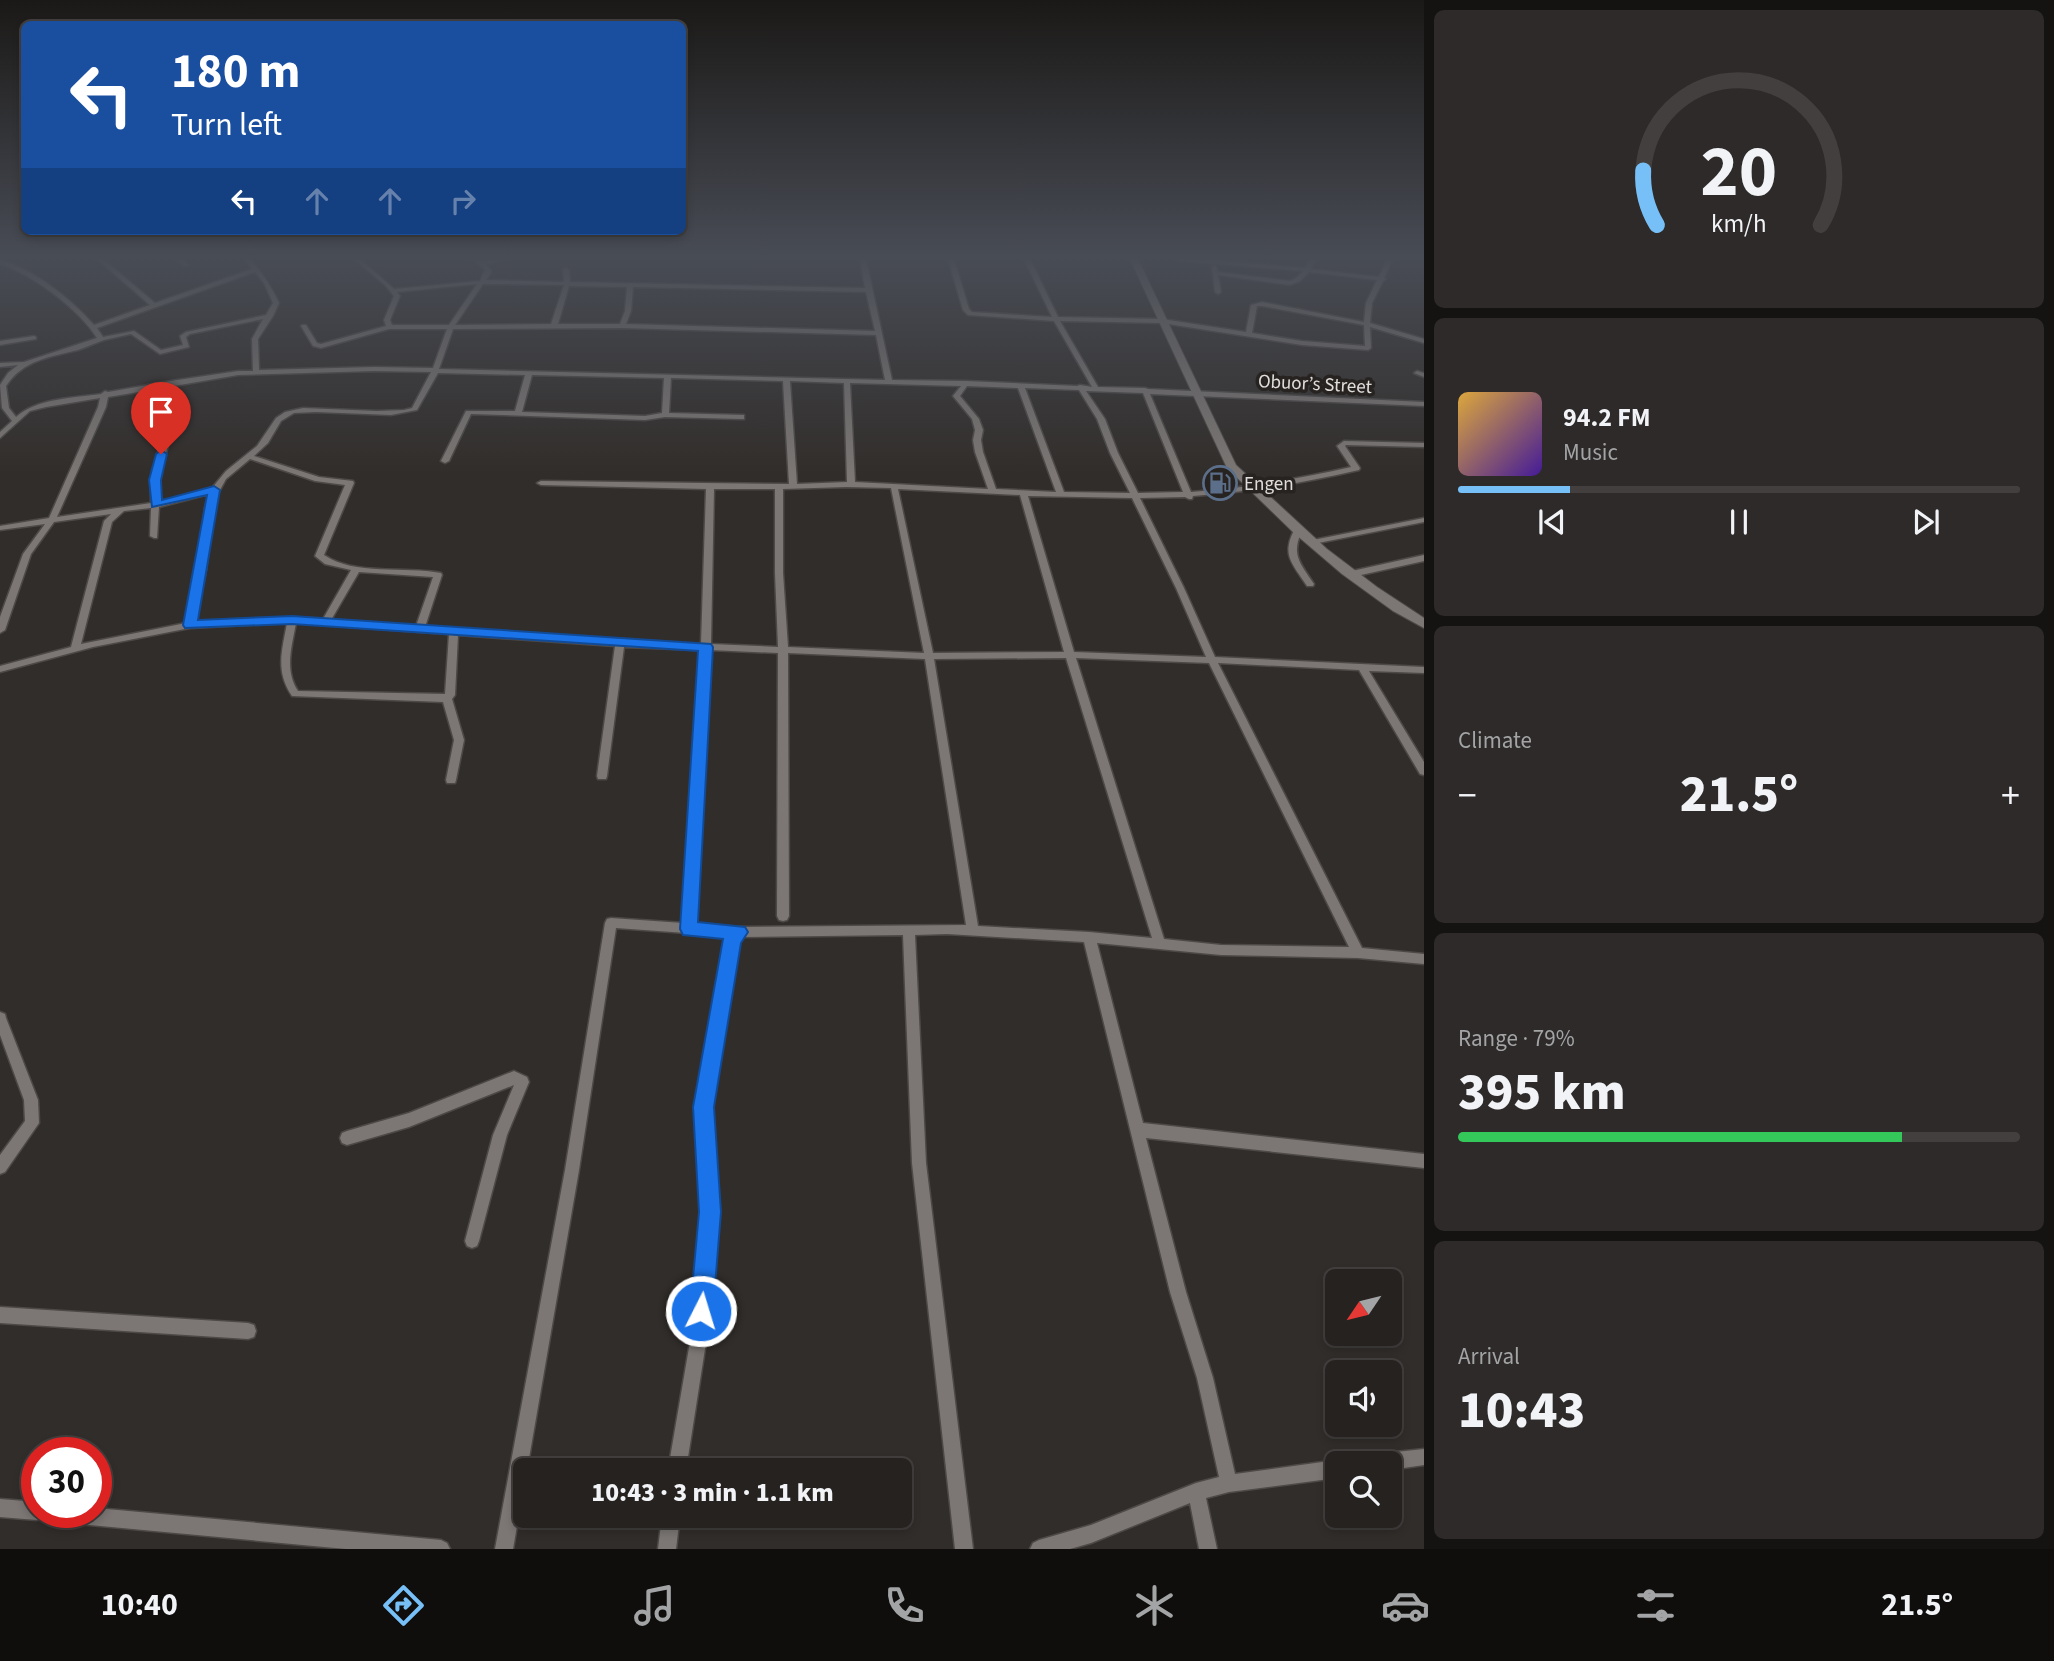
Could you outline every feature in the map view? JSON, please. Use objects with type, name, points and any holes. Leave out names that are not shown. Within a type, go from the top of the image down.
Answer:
[{"type":"street","points":[[97,331],[101,339]]},
{"type":"street","points":[[0,365],[27,362],[132,332],[160,352],[187,346],[183,336],[196,331]]},
{"type":"street","points":[[256,371],[256,339],[261,331]]},
{"type":"street","points":[[306,331],[311,341],[321,346],[374,331]]},
{"type":"street","points":[[190,625],[214,490],[229,471],[250,457],[266,440],[278,418],[292,411],[399,413],[415,409],[435,371],[449,331]]},
{"type":"street","points":[[817,331],[880,333],[889,381]]},
{"type":"street","points":[[1063,331],[1095,387]]},
{"type":"street","points":[[1166,331],[1231,466],[1352,574],[1392,606],[1424,624]]},
{"type":"street","points":[[1231,331],[1328,346],[1364,348],[1369,346],[1367,331]]},
{"type":"street","points":[[1387,331],[1424,341]]},
{"type":"street","points":[[0,343],[34,338]]},
{"type":"street","points":[[15,420],[6,408],[3,386],[13,371],[27,362]]},
{"type":"street","name":"Obuor’s Street","points":[[0,436],[15,420],[35,407],[105,393],[256,371],[374,369],[966,383],[1424,404]]},
{"type":"street","points":[[518,413],[529,373]]},
{"type":"street","points":[[665,415],[668,375]]},
{"type":"street","points":[[786,378],[793,486]]},
{"type":"street","points":[[847,380],[851,484]]},
{"type":"street","points":[[154,536],[155,480],[170,422],[166,413],[171,397],[171,383]]},
{"type":"street","points":[[966,383],[956,396],[975,419],[979,430],[976,440],[993,492]]},
{"type":"street","points":[[1020,385],[1060,495]]},
{"type":"street","points":[[1080,387],[1101,419],[1114,453],[1212,660],[1358,953]]},
{"type":"street","points":[[1145,390],[1189,496]]},
{"type":"street","points":[[0,630],[27,554],[52,520],[102,407],[105,393]]},
{"type":"street","points":[[445,461],[468,412],[645,418],[665,415],[741,417]]},
{"type":"street","points":[[541,483],[779,487],[851,484],[1023,494],[1189,496],[1313,481],[1356,468],[1341,446],[1343,443],[1424,445]]},
{"type":"street","points":[[250,457],[318,479],[350,483],[319,556],[325,562],[356,569],[438,575],[420,629]]},
{"type":"street","points":[[689,929],[706,647],[710,486]]},
{"type":"street","points":[[894,486],[929,656],[972,930]]},
{"type":"street","points":[[779,487],[779,573],[783,649],[783,916]]},
{"type":"street","points":[[0,528],[116,511],[132,506],[156,505],[214,490]]},
{"type":"street","points":[[1023,494],[1158,942]]},
{"type":"street","points":[[75,649],[108,521],[116,511]]},
{"type":"street","points":[[1313,542],[1424,520]]},
{"type":"street","points":[[1299,529],[1290,542],[1291,554],[1310,584]]},
{"type":"street","points":[[1352,574],[1424,558]]},
{"type":"street","points":[[325,623],[356,569]]},
{"type":"street","points":[[292,620],[284,664],[286,683],[295,694],[447,699]]},
{"type":"street","points":[[0,669],[75,649],[190,625],[292,620],[706,647],[929,656],[1070,655],[1424,670]]},
{"type":"street","points":[[452,780],[459,740],[447,699],[450,695],[454,631]]},
{"type":"street","points":[[603,776],[620,643]]},
{"type":"street","points":[[1362,667],[1424,771]]},
{"type":"street","points":[[504,1549],[572,1170],[611,923],[739,932],[972,930],[1158,942],[1221,950],[1358,953],[1424,959]]},
{"type":"street","points":[[909,931],[919,1163],[964,1549]]},
{"type":"street","points":[[679,1458],[699,1336],[710,1212],[704,1107],[732,940],[739,932]]},
{"type":"street","points":[[1088,937],[1178,1292],[1205,1378],[1229,1483]]},
{"type":"street","points":[[0,1018],[31,1100],[32,1124],[0,1167]]},
{"type":"street","points":[[346,1138],[409,1120],[514,1077],[522,1082],[500,1135],[472,1241]]},
{"type":"street","points":[[1139,1130],[1424,1161]]},
{"type":"street","points":[[0,1315],[248,1331]]},
{"type":"street","points":[[1402,1460],[1424,1457]]},
{"type":"street","points":[[1039,1549],[1091,1534],[1196,1492],[1229,1483],[1325,1470]]},
{"type":"street","points":[[1196,1492],[1208,1549]]},
{"type":"street","points":[[0,1508],[21,1510]]},
{"type":"street","points":[[112,1518],[441,1549]]},
{"type":"street","points":[[667,1549],[670,1528]]},
{"type":"place","name":"Engen","points":[[1220,483]]},
{"type":"route","points":[[161,454],[155,480],[156,505],[214,490],[205,527],[205,548],[190,625],[292,620],[706,647],[689,929],[739,932],[732,940],[704,1107],[710,1212],[701,1311]]}]
